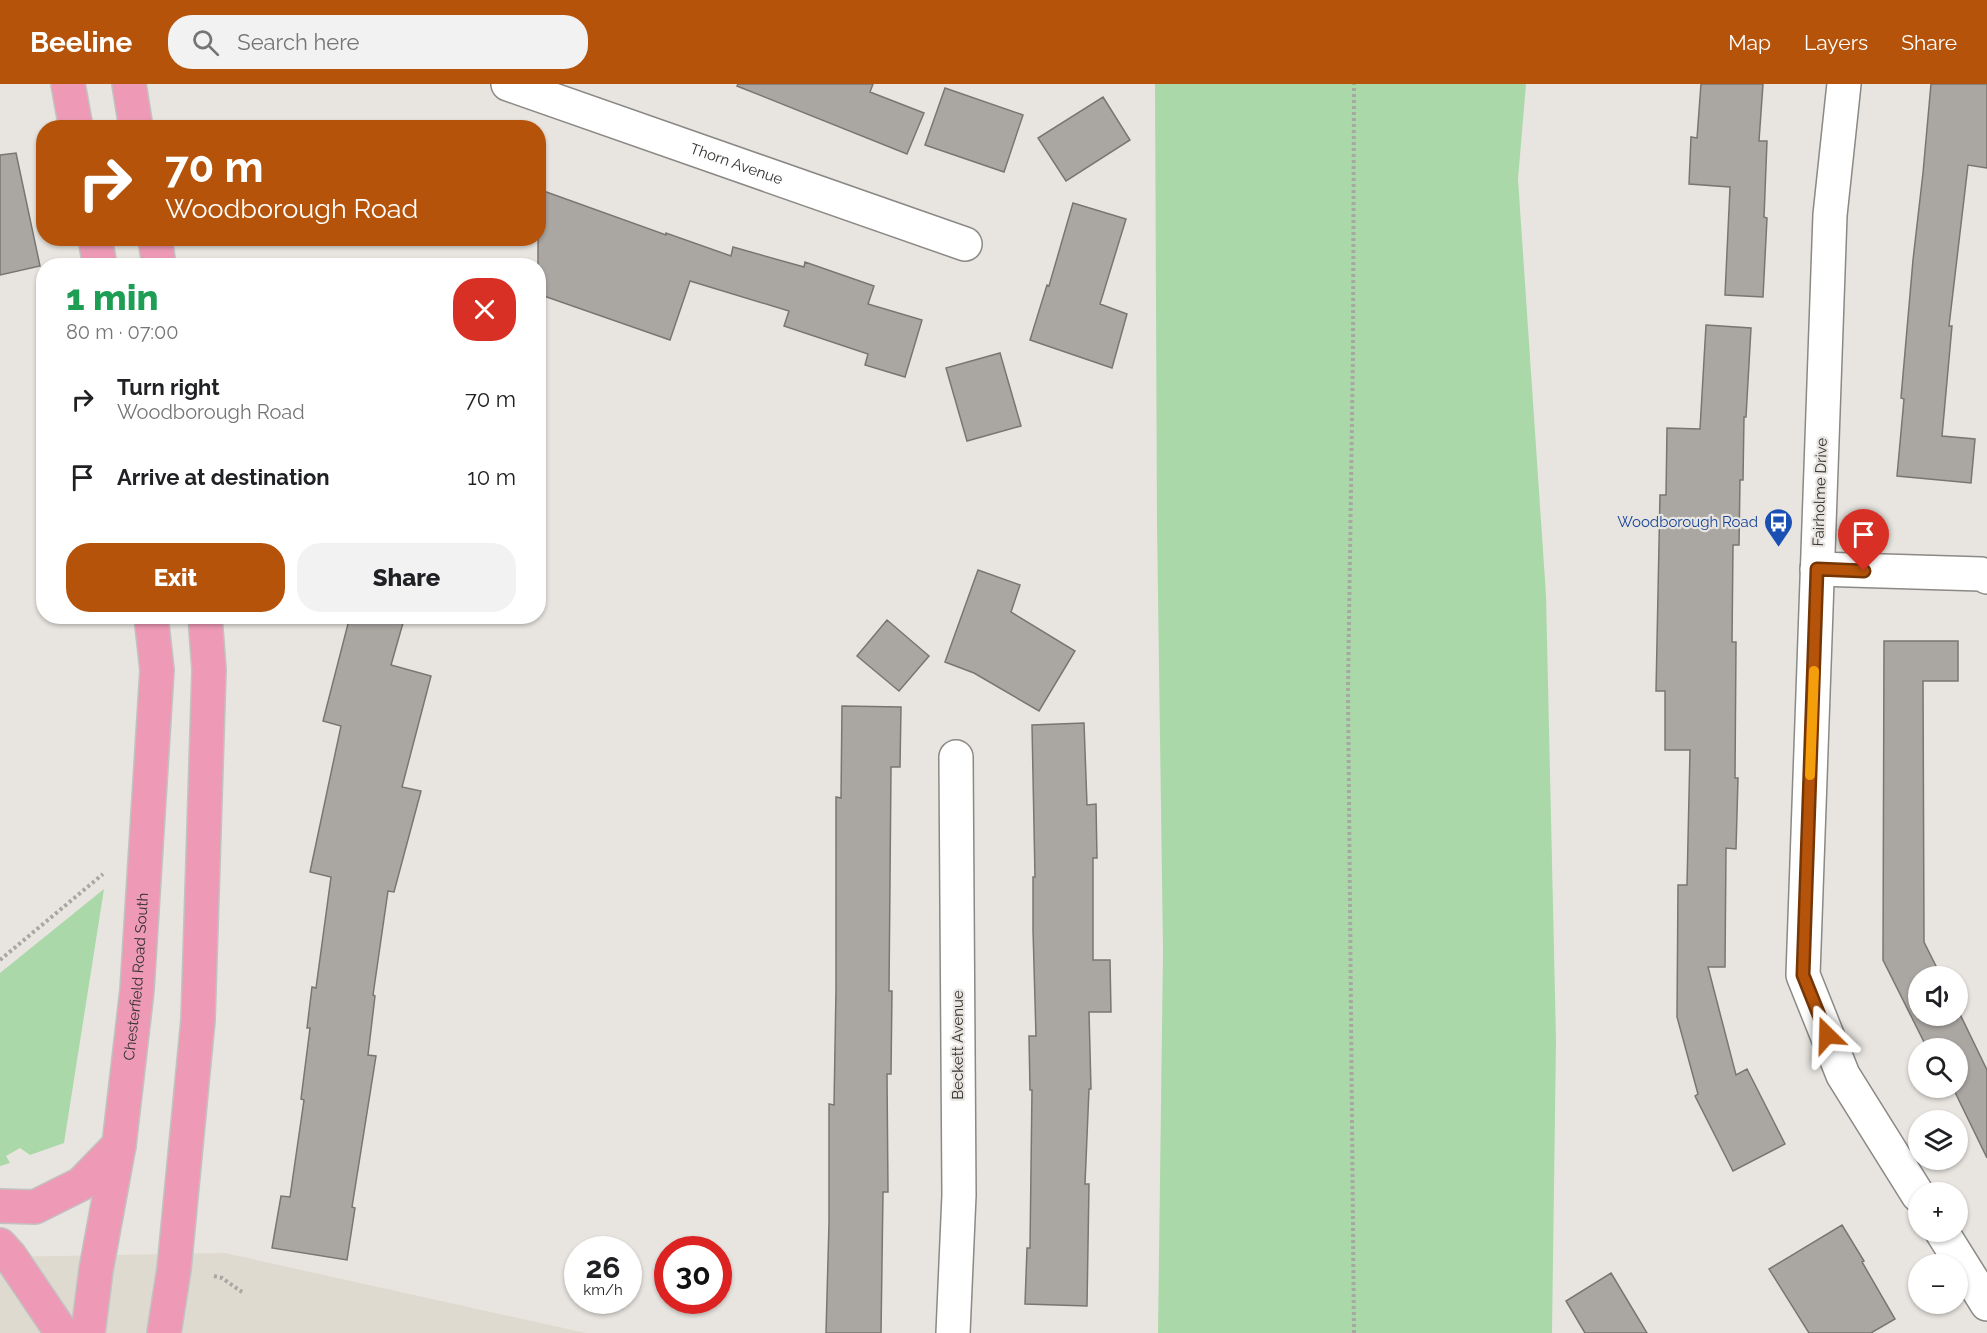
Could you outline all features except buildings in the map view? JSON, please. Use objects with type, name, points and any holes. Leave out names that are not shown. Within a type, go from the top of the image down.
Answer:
[{"type":"main road","points":[[68,84],[75,120]]},
{"type":"main road","points":[[129,84],[135,120]]},
{"type":"main road","name":"Chesterfield Road South","points":[[88,1333],[96,1270],[119,1145],[137,990],[157,670],[152,624]]},
{"type":"main road","points":[[164,1333],[174,1269],[198,1020],[209,670],[206,624]]},
{"type":"main road","points":[[0,1206],[35,1207],[81,1184],[119,1145]]},
{"type":"main road","points":[[0,1245],[10,1256],[62,1333]]},
{"type":"street","name":"Thorn Avenue","points":[[508,84],[965,244]]},
{"type":"street","name":"Fairholme Drive","points":[[1844,84],[1830,215],[1803,975],[1843,1075],[1910,1182]]},
{"type":"street","points":[[1817,569],[1981,574],[1987,577]]},
{"type":"street","name":"Beckett Avenue","points":[[953,1333],[959,1195],[956,757]]},
{"type":"street","points":[[1948,1242],[1987,1304]]},
{"type":"path","points":[[1354,84],[1348,690],[1354,1333]]},
{"type":"path","points":[[0,960],[110,868]]},
{"type":"path","points":[[210,1276],[222,1278],[242,1292]]},
{"type":"shaded area","points":[[225,1253],[586,1333],[0,1333],[0,1257]]},
{"type":"green space","points":[[1155,84],[1526,84],[1518,179],[1546,595],[1556,1040],[1552,1333],[1158,1333],[1163,951],[1157,524]]},
{"type":"green space","points":[[104,889],[64,1143],[30,1155],[20,1148],[6,1156],[10,1163],[0,1166],[0,973]]},
{"type":"slow traffic","points":[[1810,775],[1814,671]]},
{"type":"place","name":"Woodborough Road","points":[[1779,548]]},
{"type":"route","points":[[1827,1035],[1803,975],[1817,569],[1864,571]]}]
